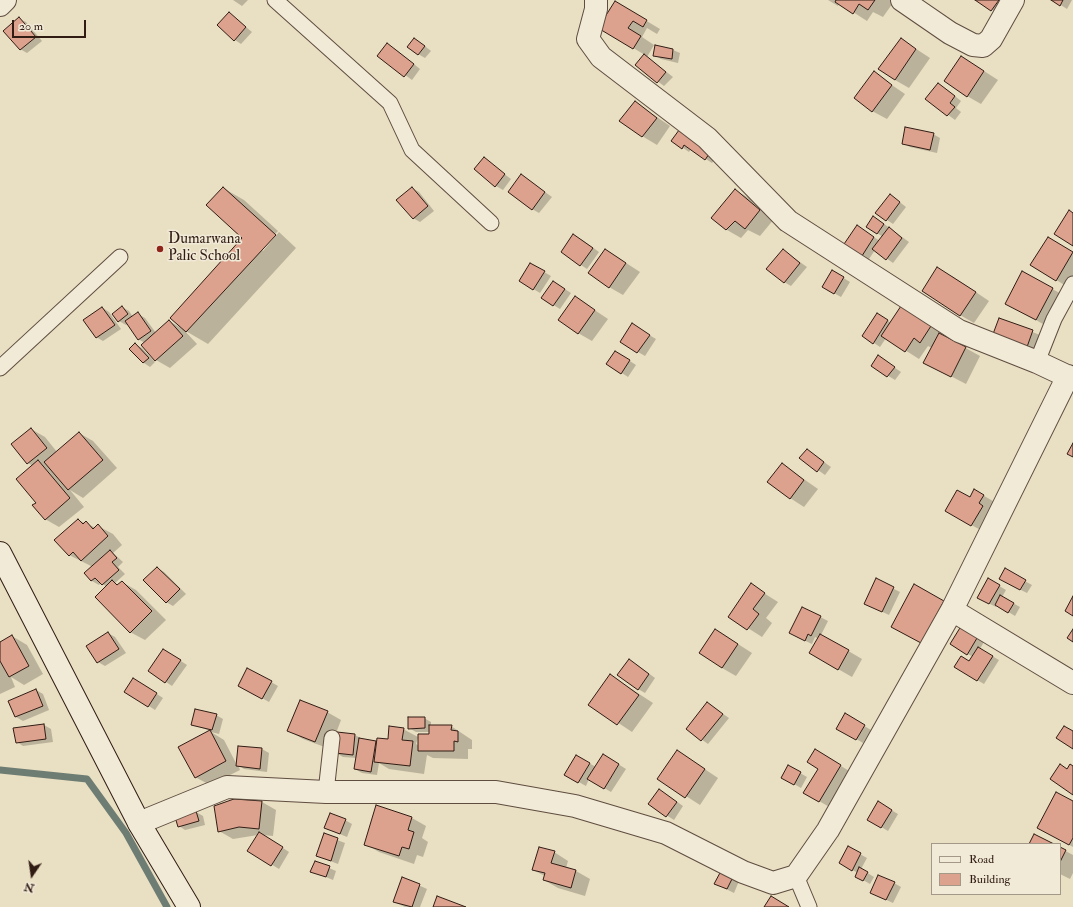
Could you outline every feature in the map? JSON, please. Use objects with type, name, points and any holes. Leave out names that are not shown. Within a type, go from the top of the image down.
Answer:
[{"type":"street","points":[[0,5],[5,0]]},
{"type":"street","points":[[140,823],[226,787],[326,792],[496,792],[575,806],[666,834],[743,872],[773,883],[796,876],[828,830],[952,610],[1070,378],[1037,362],[959,331],[788,221],[707,138],[601,57],[588,39],[596,9],[596,0]]},
{"type":"street","points":[[902,0],[950,33],[973,45],[983,46],[991,39],[1013,0]]},
{"type":"street","points":[[0,553],[140,823],[189,907]]},
{"type":"street","points":[[952,610],[1073,683]]},
{"type":"lane","points":[[275,0],[390,104],[412,150],[491,223]]},
{"type":"lane","points":[[0,368],[120,257]]},
{"type":"lane","points":[[1037,362],[1054,319],[1073,284]]},
{"type":"lane","points":[[326,792],[332,738]]},
{"type":"lane","points":[[796,876],[809,907]]},
{"type":"building","points":[[836,0],[875,0],[868,10],[859,4],[853,14],[835,2]]},
{"type":"building","points":[[975,0],[999,0],[991,11]]},
{"type":"building","points":[[1051,0],[1063,0],[1060,6]]},
{"type":"building","points":[[615,1],[647,20],[643,27],[633,21],[628,28],[641,36],[633,49],[598,28]]},
{"type":"building","points":[[229,12],[246,27],[234,41],[217,25]]},
{"type":"building","points":[[19,17],[36,37],[20,50],[3,31]]},
{"type":"building","points":[[414,38],[425,46],[418,55],[407,47]]},
{"type":"building","points":[[901,38],[916,49],[895,80],[878,69]]},
{"type":"building","points":[[387,43],[414,64],[404,77],[377,56]]},
{"type":"building","points":[[655,45],[673,49],[672,59],[653,56]]},
{"type":"building","points":[[644,54],[666,72],[657,83],[635,65]]},
{"type":"building","points":[[961,56],[984,71],[967,97],[944,81]]},
{"type":"building","points":[[874,71],[892,85],[872,112],[854,98]]},
{"type":"building","points":[[938,83],[955,96],[950,103],[955,107],[947,116],[925,99]]},
{"type":"building","points":[[635,101],[657,118],[642,137],[619,121]]},
{"type":"building","points":[[682,126],[711,151],[705,160],[684,145],[682,149],[671,141]]},
{"type":"building","points":[[905,127],[934,133],[930,150],[902,144]]},
{"type":"building","points":[[484,157],[505,174],[495,187],[474,169]]},
{"type":"building","points":[[521,174],[545,192],[532,210],[508,192]]},
{"type":"building","points":[[223,187],[276,235],[186,332],[170,318],[242,238],[206,205]]},
{"type":"building","points":[[412,187],[428,206],[413,219],[396,200]]},
{"type":"building","points":[[735,189],[760,210],[745,229],[735,221],[726,230],[711,218]]},
{"type":"building","points":[[890,194],[900,202],[886,221],[875,213]]},
{"type":"building","points":[[1069,210],[1073,213],[1073,246],[1054,234]]},
{"type":"building","points":[[873,216],[884,224],[877,234],[866,227]]},
{"type":"building","points":[[857,225],[874,237],[860,259],[842,247]]},
{"type":"building","points":[[889,227],[902,238],[886,260],[872,249]]},
{"type":"building","points":[[573,234],[593,248],[580,266],[561,252]]},
{"type":"building","points":[[1048,237],[1073,252],[1056,281],[1030,265]]},
{"type":"building","points":[[605,249],[626,263],[609,288],[588,273]]},
{"type":"building","points":[[783,249],[800,263],[784,283],[766,269]]},
{"type":"building","points":[[530,263],[545,271],[533,290],[519,281]]},
{"type":"building","points":[[937,267],[976,292],[960,316],[922,291]]},
{"type":"building","points":[[832,270],[844,277],[834,294],[822,287]]},
{"type":"building","points":[[1022,271],[1053,288],[1036,320],[1005,304]]},
{"type":"building","points":[[553,281],[565,289],[553,306],[541,298]]},
{"type":"building","points":[[575,296],[595,310],[578,334],[558,320]]},
{"type":"building","points":[[122,306],[128,314],[118,322],[112,314]]},
{"type":"building","points":[[901,306],[931,326],[920,343],[914,338],[905,352],[881,336]]},
{"type":"building","points":[[102,307],[115,325],[96,338],[83,320]]},
{"type":"building","points":[[138,312],[151,331],[138,340],[125,321]]},
{"type":"building","points":[[877,313],[888,320],[873,344],[862,336]]},
{"type":"building","points":[[999,318],[1033,330],[1027,347],[993,334]]},
{"type":"building","points":[[169,320],[183,336],[155,361],[141,345]]},
{"type":"building","points":[[632,323],[650,335],[637,353],[620,342]]},
{"type":"building","points":[[939,333],[966,347],[951,377],[923,363]]},
{"type":"building","points":[[135,343],[149,358],[143,363],[129,349]]},
{"type":"building","points":[[615,351],[630,360],[621,374],[606,364]]},
{"type":"building","points":[[878,355],[895,367],[887,377],[871,366]]},
{"type":"building","points":[[31,428],[47,448],[27,464],[11,444]]},
{"type":"building","points":[[79,432],[103,460],[68,490],[44,462]]},
{"type":"building","points":[[1073,443],[1073,457],[1067,454]]},
{"type":"building","points":[[807,449],[824,462],[817,472],[799,458]]},
{"type":"building","points":[[38,460],[70,498],[45,520],[32,505],[36,503],[16,479]]},
{"type":"building","points":[[782,463],[804,480],[790,499],[767,482]]},
{"type":"building","points":[[974,489],[984,495],[979,503],[983,506],[971,526],[945,511],[957,490],[970,497]]},
{"type":"building","points":[[78,519],[83,524],[86,521],[93,529],[98,524],[108,536],[81,561],[73,552],[69,556],[54,540]]},
{"type":"building","points":[[110,550],[117,558],[112,562],[119,570],[102,585],[95,578],[91,581],[84,573]]},
{"type":"building","points":[[157,567],[180,589],[166,603],[143,580]]},
{"type":"building","points":[[1005,568],[1026,580],[1020,590],[999,579]]},
{"type":"building","points":[[876,578],[894,587],[882,612],[864,604]]},
{"type":"building","points":[[988,578],[1000,585],[989,604],[977,598]]},
{"type":"building","points":[[112,580],[117,585],[122,581],[152,611],[130,633],[95,597]]},
{"type":"building","points":[[751,583],[765,593],[753,609],[759,614],[747,630],[728,617]]},
{"type":"building","points":[[914,584],[944,601],[921,643],[891,627]]},
{"type":"building","points":[[1000,595],[1014,603],[1008,613],[995,605]]},
{"type":"building","points":[[1073,596],[1073,616],[1065,611]]},
{"type":"building","points":[[802,607],[821,616],[811,636],[808,634],[805,641],[789,633]]},
{"type":"building","points":[[963,623],[980,633],[967,655],[950,644]]},
{"type":"building","points":[[715,629],[738,644],[722,668],[699,653]]},
{"type":"building","points":[[1073,629],[1073,642],[1067,638]]},
{"type":"building","points":[[108,632],[119,649],[97,663],[86,646]]},
{"type":"building","points":[[820,634],[849,650],[838,670],[809,653]]},
{"type":"building","points":[[12,635],[29,666],[9,677],[0,661],[0,642]]},
{"type":"building","points":[[978,647],[993,656],[977,681],[954,667],[961,656],[969,661]]},
{"type":"building","points":[[163,649],[181,660],[165,683],[148,671]]},
{"type":"building","points":[[629,659],[649,674],[638,690],[617,675]]},
{"type":"building","points":[[247,668],[272,681],[262,699],[238,686]]},
{"type":"building","points":[[610,674],[639,695],[617,725],[588,705]]},
{"type":"building","points":[[133,678],[157,693],[148,707],[124,692]]},
{"type":"building","points":[[36,689],[43,706],[15,717],[8,701]]},
{"type":"building","points":[[300,700],[328,711],[315,742],[287,731]]},
{"type":"building","points":[[707,702],[723,714],[701,741],[686,729]]},
{"type":"building","points":[[195,709],[217,714],[212,730],[191,725]]},
{"type":"building","points":[[845,713],[865,725],[856,740],[836,729]]},
{"type":"building","points":[[408,717],[425,717],[425,728],[408,729]]},
{"type":"building","points":[[44,724],[46,739],[16,743],[13,728]]},
{"type":"building","points":[[429,725],[452,725],[451,730],[458,731],[458,742],[454,741],[454,751],[418,751],[418,734],[429,734]]},
{"type":"building","points":[[389,726],[404,728],[402,740],[413,741],[410,766],[374,762],[377,738],[388,739]]},
{"type":"building","points":[[1064,726],[1073,731],[1073,749],[1056,738]]},
{"type":"building","points":[[210,730],[226,761],[195,778],[178,747]]},
{"type":"building","points":[[337,732],[355,734],[353,755],[335,753]]},
{"type":"building","points":[[359,738],[376,741],[371,772],[354,769]]},
{"type":"building","points":[[238,746],[262,748],[260,769],[236,766]]},
{"type":"building","points":[[815,749],[841,765],[819,802],[803,793],[818,769],[807,762]]},
{"type":"building","points":[[677,750],[705,769],[685,798],[657,779]]},
{"type":"building","points":[[603,754],[619,764],[604,789],[587,779]]},
{"type":"building","points":[[576,755],[590,763],[578,783],[564,775]]},
{"type":"building","points":[[1060,764],[1067,769],[1070,764],[1073,766],[1073,795],[1050,779]]},
{"type":"building","points":[[788,765],[801,772],[794,785],[781,778]]},
{"type":"building","points":[[659,789],[677,802],[666,817],[648,804]]},
{"type":"building","points":[[1056,792],[1073,801],[1073,838],[1069,845],[1037,828]]},
{"type":"building","points":[[234,799],[262,801],[259,829],[239,827],[218,832],[214,806]]},
{"type":"building","points":[[878,801],[892,810],[881,828],[867,820]]},
{"type":"building","points":[[376,805],[412,817],[408,830],[414,832],[409,849],[402,847],[399,856],[364,845]]},
{"type":"building","points":[[196,811],[199,821],[178,827],[175,817]]},
{"type":"building","points":[[330,813],[346,819],[340,834],[324,828]]},
{"type":"building","points":[[259,832],[283,847],[271,866],[247,851]]},
{"type":"building","points":[[324,833],[338,838],[331,861],[316,856]]},
{"type":"building","points":[[1034,834],[1052,843],[1030,843]]},
{"type":"building","points":[[848,846],[861,853],[852,871],[839,863]]},
{"type":"building","points":[[539,847],[555,851],[551,863],[576,870],[571,888],[543,880],[545,873],[532,870]]},
{"type":"building","points":[[1061,848],[1066,850],[1061,860]]},
{"type":"building","points":[[315,861],[330,866],[326,877],[310,872]]},
{"type":"building","points":[[859,867],[868,872],[863,881],[855,877]]},
{"type":"building","points":[[721,871],[733,877],[727,889],[714,884]]},
{"type":"building","points":[[878,875],[895,882],[886,900],[870,893]]},
{"type":"building","points":[[402,877],[420,884],[412,907],[393,902]]},
{"type":"building","points":[[437,896],[466,907],[433,907]]},
{"type":"building","points":[[771,896],[789,907],[764,907]]},
{"type":"waterway","points":[[0,770],[87,779],[126,833],[167,907]]},
{"type":"place","name":"Dumarwana Palic School","points":[[160,249]]}]
